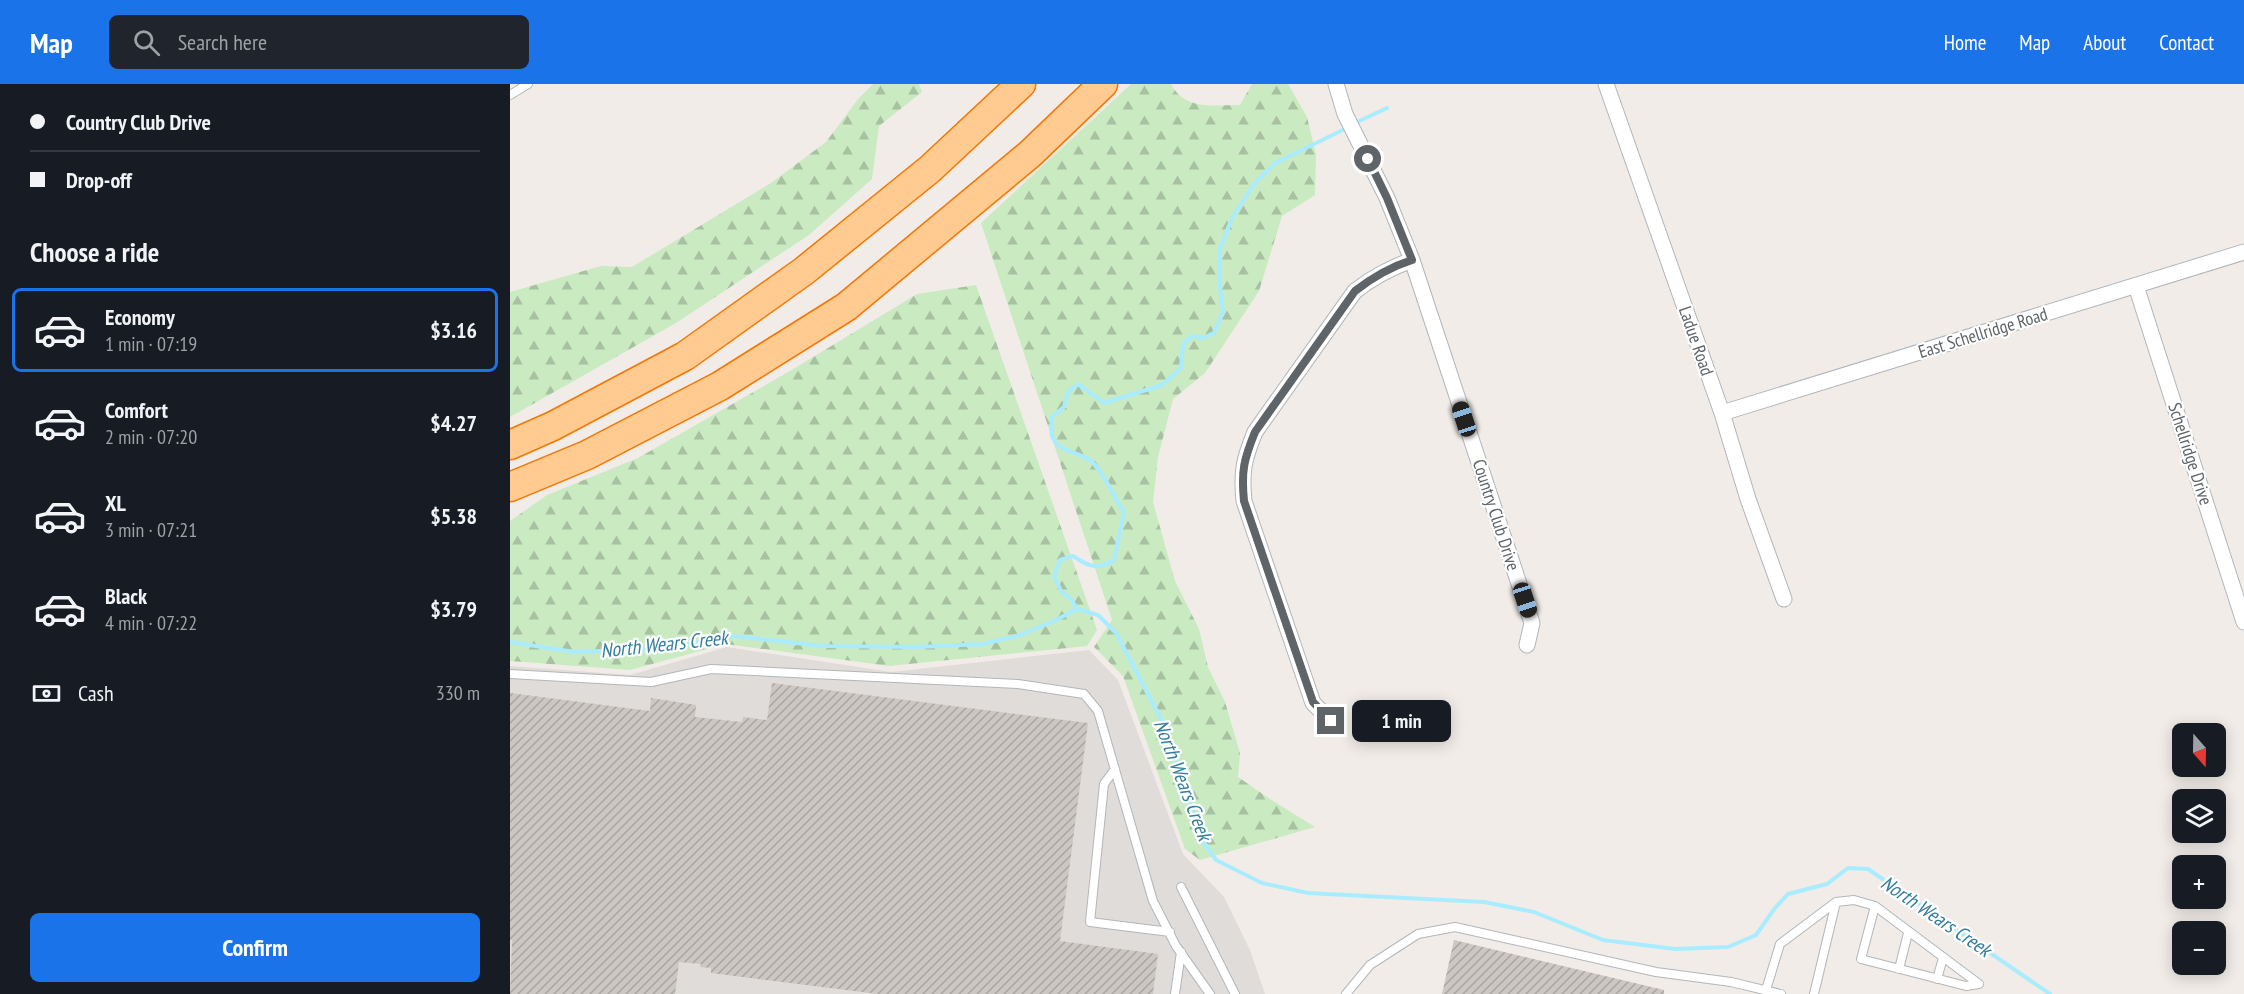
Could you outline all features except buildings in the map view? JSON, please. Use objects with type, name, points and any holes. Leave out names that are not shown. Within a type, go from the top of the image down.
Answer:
[{"type":"highway","points":[[510,445],[553,426],[694,350],[804,271],[921,177],[1021,84]]},
{"type":"highway","points":[[510,487],[587,455],[720,386],[846,307],[1029,154],[1103,84]]},
{"type":"street","name":"Country Club Drive","points":[[1335,84],[1345,114],[1387,198],[1412,260],[1532,623],[1527,645]]},
{"type":"street","name":"Ladue Road","points":[[1606,84],[1722,413],[1748,499],[1784,599]]},
{"type":"street","name":"East Schellridge Road","points":[[1722,413],[2244,252]]},
{"type":"street","points":[[1331,721],[1313,702],[1249,517],[1244,501],[1242,477],[1246,454],[1255,432],[1355,291],[1389,268],[1412,260]]},
{"type":"street","name":"Schellridge Drive","points":[[2136,286],[2240,597],[2244,622]]},
{"type":"lane","points":[[510,95],[528,84]]},
{"type":"lane","points":[[510,674],[651,682],[711,669],[1018,684],[1084,694],[1098,711],[1153,901],[1181,952],[1210,994]]},
{"type":"lane","points":[[1115,769],[1104,784],[1090,922],[1170,932]]},
{"type":"lane","points":[[1181,887],[1235,994]]},
{"type":"lane","points":[[1766,990],[1780,944],[1836,902],[1854,900],[1875,906],[1908,933],[1979,984],[1966,987],[1861,959],[1875,906]]},
{"type":"lane","points":[[1814,994],[1836,902]]},
{"type":"lane","points":[[1346,994],[1370,965],[1418,934],[1455,927],[1656,972],[1731,982],[1781,994]]},
{"type":"lane","points":[[1899,969],[1908,933]]},
{"type":"lane","points":[[1175,994],[1181,952]]},
{"type":"lane","points":[[1936,979],[1943,958]]},
{"type":"shaded area","points":[[727,647],[891,672],[1089,650],[1118,680],[1183,854],[1224,897],[1250,950],[1265,994],[510,994],[510,666],[630,675]]},
{"type":"green space","points":[[873,84],[919,84],[922,92],[879,126],[872,179],[809,235],[676,323],[510,417],[510,292],[601,266],[632,267],[771,183],[826,142],[858,99]]},
{"type":"green space","points":[[1131,84],[1171,84],[1177,93],[1192,103],[1220,106],[1240,105],[1252,84],[1288,84],[1307,117],[1316,155],[1315,195],[1282,216],[1259,291],[1205,373],[1173,399],[1158,457],[1153,502],[1175,581],[1199,629],[1208,667],[1225,702],[1240,753],[1238,777],[1315,827],[1200,860],[1185,849],[1123,676],[1094,647],[1112,620],[981,223]]},
{"type":"green space","points":[[976,285],[1097,630],[1087,646],[889,666],[726,644],[630,670],[510,661],[510,521],[547,495],[638,458],[790,371],[917,294]]},
{"type":"waterway","points":[[1355,123],[1387,108]]},
{"type":"waterway","points":[[1077,609],[1071,599],[1061,591],[1054,576],[1060,560],[1073,556],[1093,566],[1114,560],[1124,512],[1096,466],[1081,455],[1064,449],[1055,442],[1052,436],[1052,417],[1064,407],[1068,392],[1078,384],[1104,403],[1162,385],[1181,368],[1183,344],[1192,336],[1203,338],[1214,333],[1223,312],[1219,278],[1220,249],[1232,218],[1254,184],[1275,163],[1349,127]]},
{"type":"waterway","name":"North Wears Creek","points":[[510,642],[574,652],[658,649],[734,636],[822,646],[917,647],[983,644],[1020,635],[1077,609],[1098,615],[1116,633],[1162,721],[1203,841],[1216,860],[1262,883],[1308,893],[1484,902],[1534,912],[1603,940],[1675,949],[1728,947],[1756,935],[1788,894],[1827,884],[1848,868],[1868,869],[2050,994]]},
{"type":"route","points":[[1331,721],[1313,702],[1244,501],[1242,477],[1246,454],[1255,432],[1355,291],[1389,268],[1412,260],[1387,198],[1368,159]]}]
